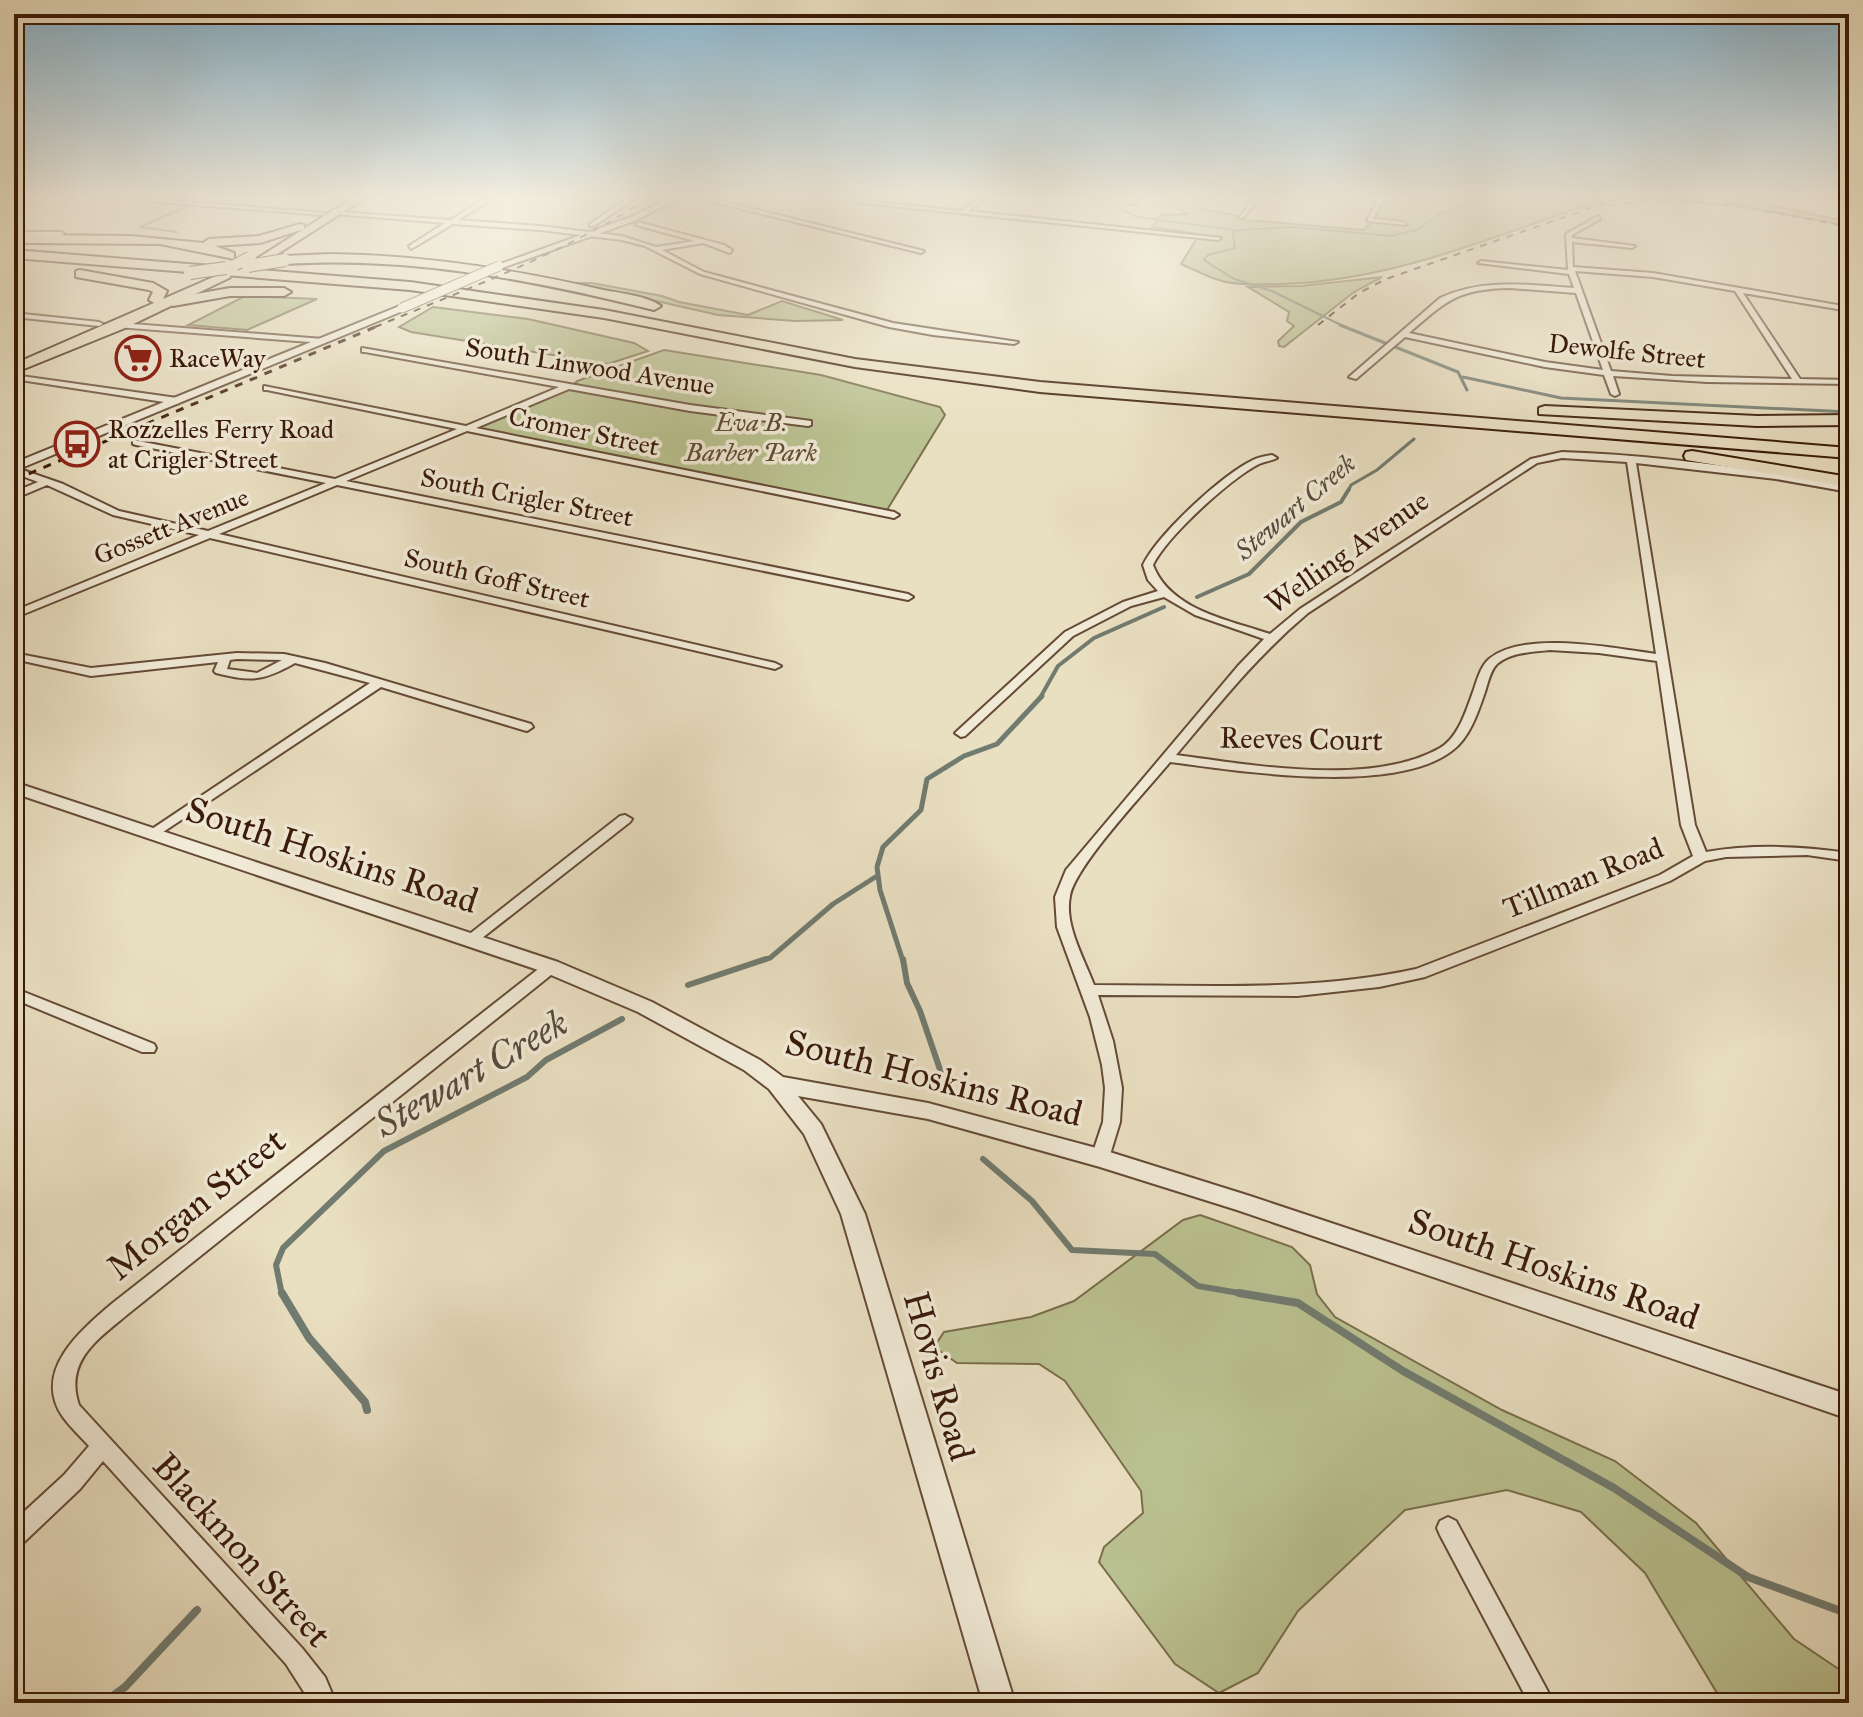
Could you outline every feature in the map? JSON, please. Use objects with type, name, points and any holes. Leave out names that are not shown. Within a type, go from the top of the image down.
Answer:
[{"type":"highway","points":[[96,277],[153,287],[160,291],[156,300]]},
{"type":"highway","points":[[14,358],[212,277]]},
{"type":"highway","points":[[14,369],[173,302],[218,277]]},
{"type":"highway","points":[[256,277],[290,292]]},
{"type":"highway","points":[[300,277],[410,286],[552,305],[799,354],[909,372],[1174,392],[1273,393],[1849,441]]},
{"type":"highway","points":[[408,277],[547,294],[804,342],[1258,405],[1849,453]]},
{"type":"highway","points":[[511,277],[712,323]]},
{"type":"highway","points":[[173,302],[230,292],[305,293]]},
{"type":"highway","points":[[335,295],[460,303],[674,327]]},
{"type":"highway","points":[[1428,406],[1734,420],[1849,420]]},
{"type":"highway","points":[[1371,415],[1699,457],[1849,482]]},
{"type":"street","points":[[14,469],[473,277]]},
{"type":"street","points":[[717,277],[892,325],[941,335],[1014,342]]},
{"type":"street","points":[[1574,277],[1615,394]]},
{"type":"street","points":[[1665,277],[1849,309]]},
{"type":"street","points":[[1353,377],[1443,300],[1458,293],[1497,288],[1580,291]]},
{"type":"street","points":[[1738,290],[1797,381]]},
{"type":"street","points":[[14,315],[99,324]]},
{"type":"street","points":[[120,325],[323,341]]},
{"type":"street","name":"Dewolfe Street","points":[[1403,334],[1543,364],[1608,373],[1686,379],[1849,382]]},
{"type":"street","name":"South Linwood Avenue","points":[[365,350],[690,408],[808,423]]},
{"type":"street","points":[[14,377],[177,401]]},
{"type":"street","name":"Gossett Avenue","points":[[14,615],[567,387]]},
{"type":"street","name":"Cromer Street","points":[[267,388],[894,515]]},
{"type":"street","name":"South Crigler Street","points":[[136,442],[908,597]]},
{"type":"street","name":"Welling Avenue","points":[[1100,1158],[1113,1114],[1114,1088],[1108,1054],[1064,927],[1061,907],[1064,889],[1071,873],[1166,758],[1272,638],[1304,611],[1534,461],[1562,455],[1631,460],[1765,475],[1849,489]]},
{"type":"street","points":[[1272,458],[1257,460],[1154,549],[1148,569],[1151,578],[1164,593],[1202,612],[1272,638]]},
{"type":"street","name":"Tillman Road","points":[[1087,990],[1307,991],[1386,982],[1420,973],[1665,878],[1701,857],[1688,825],[1631,460]]},
{"type":"street","name":"South Goff Street","points":[[14,469],[47,481],[101,509],[775,666]]},
{"type":"street","points":[[14,496],[47,481]]},
{"type":"street","points":[[961,733],[1042,655],[1069,634],[1127,604],[1164,593]]},
{"type":"street","name":"Reeves Court","points":[[1166,758],[1291,771],[1392,769],[1431,758],[1452,745],[1461,734],[1489,667],[1508,653],[1546,648],[1661,658]]},
{"type":"street","points":[[14,656],[62,669],[91,672],[258,655],[293,659],[527,727]]},
{"type":"street","points":[[225,658],[220,671],[251,679],[264,676],[293,659]]},
{"type":"street","points":[[154,834],[380,682]]},
{"type":"street","name":"South Hoskins Road","points":[[14,787],[551,967],[645,1007],[752,1065],[777,1084],[941,1114],[1100,1158],[1242,1202],[1849,1407]]},
{"type":"street","points":[[472,939],[625,819]]},
{"type":"street","points":[[1701,857],[1783,850],[1849,857]]},
{"type":"street","name":"Morgan Street","points":[[103,1445],[70,1410],[63,1395],[66,1366],[86,1337],[551,967]]},
{"type":"street","points":[[14,993],[148,1048]]},
{"type":"street","name":"Hovis Road","points":[[777,1084],[813,1130],[853,1214],[999,1703]]},
{"type":"street","points":[[14,1536],[72,1482],[103,1445]]},
{"type":"street","name":"Blackmon Street","points":[[103,1445],[294,1656],[316,1686],[324,1703]]},
{"type":"street","points":[[1448,1528],[1542,1703]]},
{"type":"green space","points":[[1209,277],[1348,277],[1281,284],[1220,281]]},
{"type":"green space","points":[[1382,277],[1354,292],[1284,347],[1279,346],[1278,341],[1294,326],[1287,321],[1289,312],[1248,287],[1301,286]]},
{"type":"green space","points":[[577,283],[662,296],[748,315],[782,301],[843,320],[795,321],[718,315]]},
{"type":"green space","points":[[245,296],[317,299],[247,330],[188,325]]},
{"type":"green space","points":[[433,307],[528,319],[634,343],[648,351],[608,364],[411,332],[399,327]]},
{"type":"green space","name":"Eva B. Barber Park","points":[[664,350],[821,375],[940,407],[945,415],[887,510],[475,428],[579,385],[575,383],[577,381]]},
{"type":"green space","points":[[1200,1215],[1292,1247],[1310,1265],[1317,1294],[1335,1317],[1502,1410],[1615,1461],[1696,1523],[1794,1639],[1849,1676],[1849,1703],[1723,1703],[1645,1573],[1581,1512],[1507,1490],[1405,1510],[1298,1611],[1258,1673],[1219,1693],[1175,1664],[1099,1562],[1104,1547],[1143,1513],[1141,1491],[1065,1381],[1039,1364],[957,1363],[934,1347],[944,1332],[1031,1317],[1074,1301],[1183,1220]]},
{"type":"waterway","name":"Stewart Creek","points":[[1231,277],[1272,291],[1345,327]]},
{"type":"waterway","name":"Stewart Creek","points":[[1340,325],[1345,327]]},
{"type":"waterway","name":"Stewart Creek","points":[[1345,327],[1458,372],[1467,390]]},
{"type":"waterway","points":[[1463,377],[1561,398],[1849,412]]},
{"type":"waterway","name":"Stewart Creek","points":[[1349,489],[1414,439]]},
{"type":"waterway","name":"Stewart Creek","points":[[1197,597],[1249,574],[1301,522],[1341,502],[1349,489]]},
{"type":"waterway","name":"Stewart Creek","points":[[1040,698],[1058,666],[1094,638],[1164,607]]},
{"type":"waterway","name":"Stewart Creek","points":[[903,961],[880,890],[877,867],[883,847],[921,810],[927,779],[964,756],[997,744],[1042,696]]},
{"type":"waterway","name":"Stewart Creek","points":[[760,961],[770,958],[833,904],[877,876]]},
{"type":"waterway","name":"Stewart Creek","points":[[760,961],[766,959]]},
{"type":"waterway","points":[[903,959],[907,983],[920,1011],[948,1093]]},
{"type":"waterway","name":"Stewart Creek","points":[[688,985],[760,961]]},
{"type":"waterway","name":"Stewart Creek","points":[[282,1295],[276,1265],[283,1248],[384,1151],[527,1077],[546,1060],[622,1019]]},
{"type":"waterway","points":[[983,1159],[1032,1201],[1072,1250],[1155,1254],[1198,1286],[1251,1295]]},
{"type":"waterway","name":"Stewart Creek","points":[[282,1293],[309,1338],[365,1402],[367,1410]]},
{"type":"waterway","points":[[1239,1293],[1298,1303],[1403,1371],[1614,1488],[1748,1577],[1849,1614]]},
{"type":"waterway","name":"Stewart Creek","points":[[103,1703],[125,1687],[197,1610]]},
{"type":"railway","points":[[375,327],[494,277]]},
{"type":"railway","points":[[1318,325],[1359,293],[1391,277]]},
{"type":"railway","points":[[14,480],[380,325]]},
{"type":"place","name":"RaceWay","points":[[138,358]]},
{"type":"place","name":"Rozzelles Ferry Road at Crigler Street","points":[[77,444]]}]
